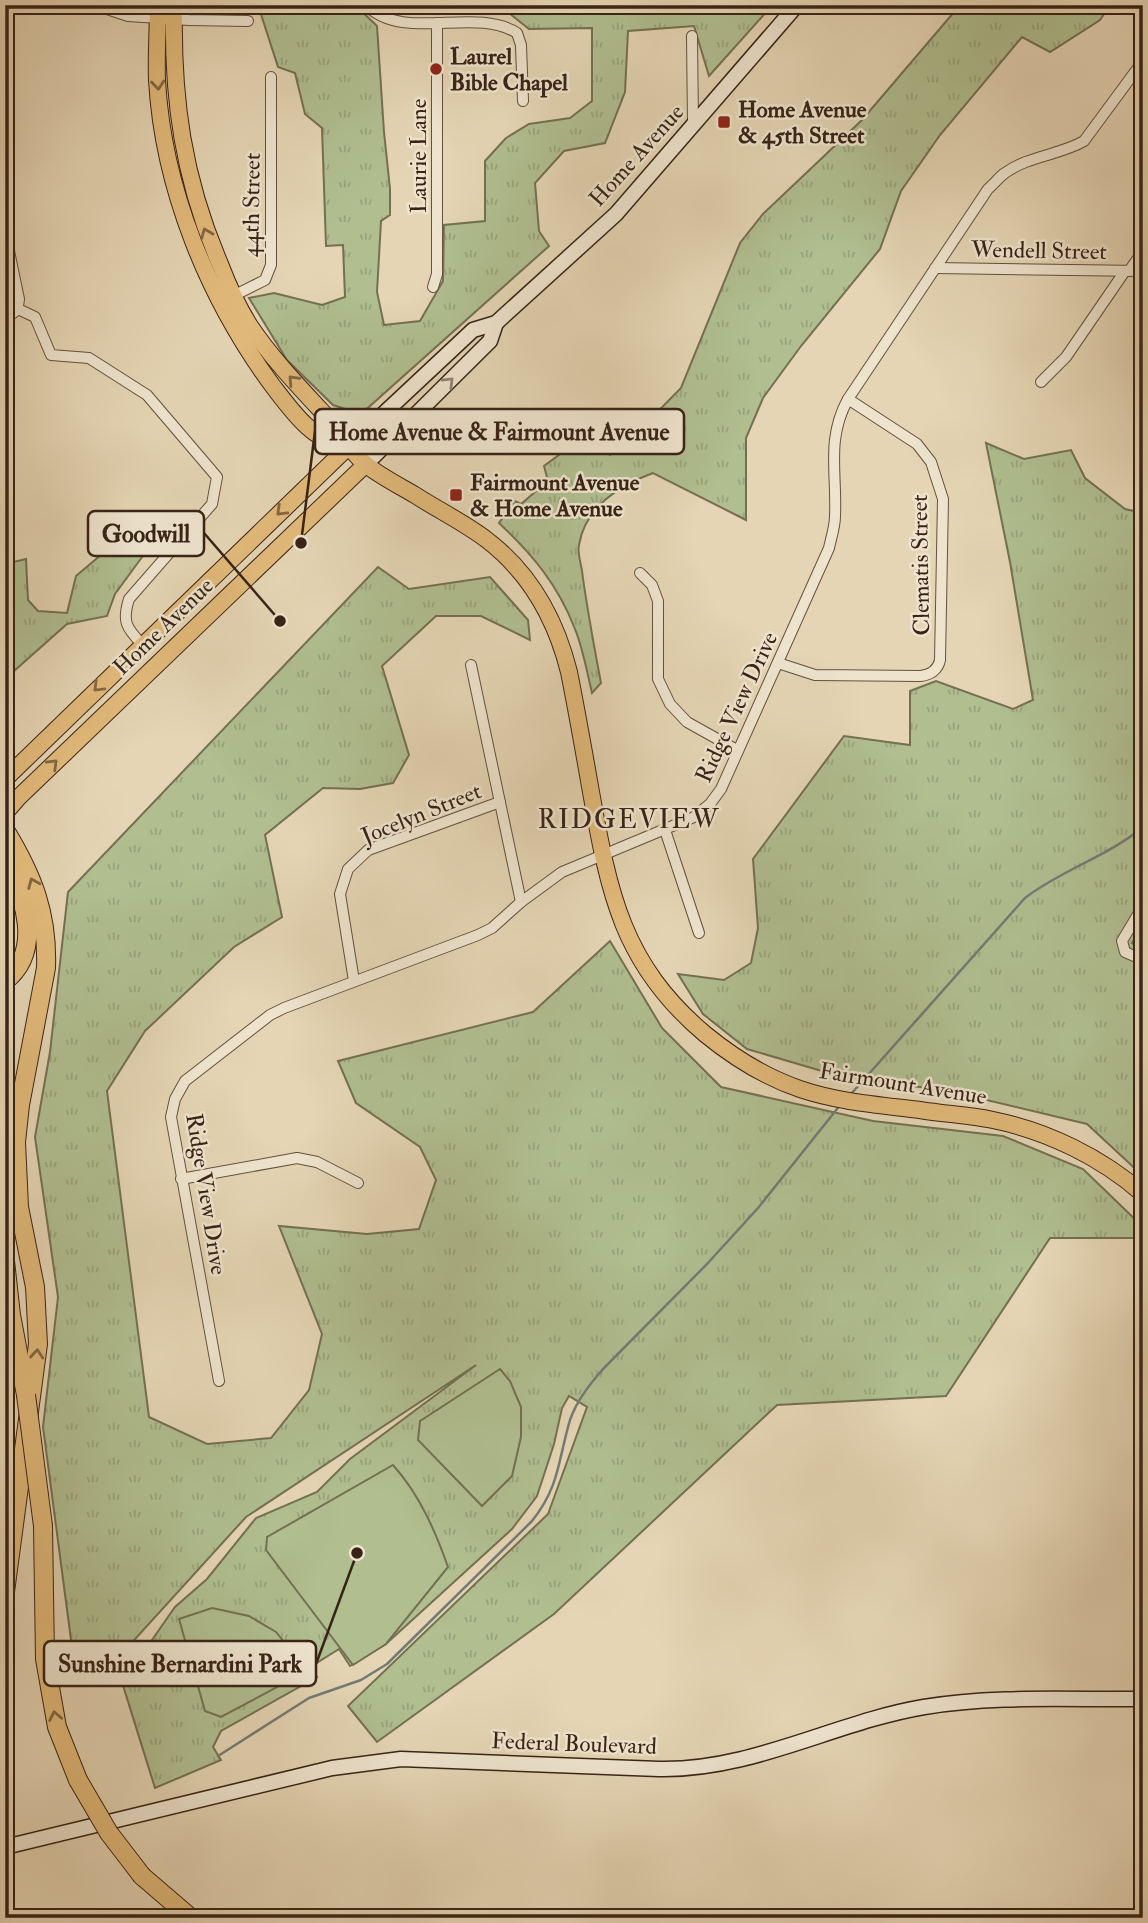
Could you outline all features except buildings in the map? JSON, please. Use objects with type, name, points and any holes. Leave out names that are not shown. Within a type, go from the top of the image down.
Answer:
[{"type":"highway","points":[[5,831],[24,863],[39,897],[47,953],[16,1142],[19,1207],[35,1287],[38,1344],[5,1592]]},
{"type":"highway","points":[[5,981],[21,961],[26,942],[27,917],[21,892],[6,864]]},
{"type":"highway","points":[[5,1130],[19,1066],[41,993]]},
{"type":"highway","points":[[5,1261],[43,1526],[45,1659],[57,1727],[78,1780],[109,1833],[142,1876],[191,1918]]},
{"type":"highway","points":[[5,1294],[11,1315]]},
{"type":"main road","name":"Home Avenue","points":[[5,779],[142,644],[472,330],[496,323],[616,214],[797,5]]},
{"type":"main road","name":"Fairmount Avenue","points":[[166,11],[188,176],[227,300],[285,373],[342,431],[348,447],[366,464],[486,539],[518,570],[540,599],[559,638],[569,672],[609,887],[632,946],[662,993],[684,1017],[729,1054],[799,1089],[827,1097],[959,1115],[1021,1127],[1076,1148],[1130,1182],[1143,1194]]},
{"type":"main road","name":"Home Avenue","points":[[5,813],[490,341],[496,323]]},
{"type":"main road","name":"Federal Boulevard","points":[[5,1847],[332,1768],[401,1759],[659,1769],[694,1767],[748,1758],[886,1715],[924,1707],[991,1700],[1143,1699]]},
{"type":"street","points":[[95,5],[128,16],[166,11],[189,20],[248,21]]},
{"type":"street","points":[[366,5],[378,15],[404,22],[490,22],[505,25],[517,33],[521,45],[523,101]]},
{"type":"street","name":"Laurie Lane","points":[[433,287],[437,274],[437,23]]},
{"type":"street","points":[[692,36],[693,125]]},
{"type":"street","name":"Ridge View Drive","points":[[219,1381],[171,1117],[174,1099],[186,1081],[284,1007],[478,935],[502,920],[521,902],[562,872],[694,817],[710,804],[721,789],[829,548],[835,519],[834,434],[848,399],[988,189],[1006,172],[1084,141],[1143,61]]},
{"type":"street","name":"44th Street","points":[[227,300],[265,280],[271,264],[271,77]]},
{"type":"street","points":[[5,232],[19,299],[13,313],[35,317],[51,355],[89,358],[147,395],[217,477],[212,504],[129,599],[124,613],[129,631],[142,644]]},
{"type":"street","points":[[1041,382],[1066,357],[1143,251]]},
{"type":"street","name":"Wendell Street","points":[[935,268],[1143,271]]},
{"type":"street","name":"Clematis Street","points":[[778,663],[815,675],[926,676],[938,667],[940,660],[943,499],[931,462],[917,444],[848,399]]},
{"type":"street","points":[[640,573],[652,585],[658,601],[658,679],[670,704],[687,722],[737,750]]},
{"type":"street","points":[[471,664],[521,902]]},
{"type":"street","name":"Jocelyn Street","points":[[354,981],[340,894],[348,869],[368,850],[500,802]]},
{"type":"street","points":[[664,830],[699,933]]},
{"type":"street","points":[[1143,906],[1122,941],[1125,952],[1143,960]]},
{"type":"street","points":[[181,1179],[297,1158],[317,1162],[358,1184]]},
{"type":"green space","points":[[258,5],[356,6],[377,26],[390,189],[390,215],[381,221],[377,292],[384,325],[420,321],[443,281],[444,225],[485,221],[485,161],[506,138],[529,124],[570,118],[592,101],[592,28],[529,29],[509,13],[508,5],[721,5],[720,12],[768,10],[709,76],[694,26],[628,31],[625,92],[605,143],[564,151],[535,183],[539,231],[549,246],[361,414],[333,405],[287,360],[249,298],[274,293],[322,305],[345,297],[343,245],[326,246],[322,128],[305,114],[295,73],[278,67]]},
{"type":"green space","points":[[960,5],[1110,5],[1100,20],[1050,52],[1022,37],[940,135],[901,191],[880,249],[801,346],[763,398],[746,438],[746,520],[653,473],[617,491],[588,519],[579,555],[601,683],[592,693],[578,637],[561,598],[534,559],[499,523],[515,501],[521,504],[548,481],[544,466],[590,432],[610,455],[626,444],[681,388],[740,243],[763,214],[862,120]]},
{"type":"green space","points":[[986,443],[1024,459],[1071,450],[1085,478],[1125,509],[1143,513],[1143,926],[1132,943],[1143,948],[1143,1176],[1087,1124],[953,1092],[832,1074],[747,1049],[703,1014],[678,974],[724,980],[751,963],[758,928],[753,859],[844,736],[910,745],[910,691],[936,681],[1013,709],[1033,700],[1010,562]]},
{"type":"green space","points":[[135,526],[148,549],[115,594],[107,616],[67,624],[5,679],[5,564],[26,559],[28,600],[38,611],[67,613],[76,576]]},
{"type":"green space","points":[[378,567],[409,589],[490,577],[528,620],[530,640],[481,616],[436,616],[382,666],[409,755],[393,783],[360,789],[323,788],[265,835],[282,917],[234,947],[145,1031],[107,1091],[149,1417],[207,1444],[271,1438],[309,1390],[322,1334],[279,1226],[367,1234],[419,1229],[436,1180],[420,1147],[356,1103],[338,1061],[533,1012],[610,941],[662,1028],[721,1087],[873,1121],[1003,1136],[1083,1169],[1143,1227],[1143,1238],[1050,1238],[946,1396],[777,1405],[554,1614],[377,1742],[348,1706],[548,1514],[587,1407],[569,1396],[562,1408],[554,1444],[537,1496],[512,1529],[386,1644],[350,1666],[339,1649],[312,1666],[317,1677],[221,1731],[213,1747],[221,1760],[155,1788],[116,1663],[145,1650],[175,1607],[207,1579],[256,1518],[317,1492],[350,1459],[476,1365],[246,1517],[117,1659],[73,1655],[43,1427],[58,1297],[35,1137],[50,1052],[68,892]]},
{"type":"green space","points":[[500,1369],[510,1381],[521,1407],[521,1437],[512,1476],[482,1506],[418,1440],[420,1421]]},
{"type":"green space","points":[[393,1465],[411,1488],[425,1513],[448,1567],[386,1644],[353,1665],[266,1550],[267,1537]]},
{"type":"green space","points":[[212,1608],[249,1616],[276,1632],[307,1671],[221,1717],[205,1711],[179,1619]]},
{"type":"waterway","points":[[851,1094],[1025,898],[1129,838],[1143,827]]},
{"type":"waterway","points":[[218,1756],[309,1698],[361,1680],[387,1664],[532,1521],[548,1496],[570,1420],[589,1386],[758,1208],[841,1104]]},
{"type":"place","name":"Laurel Bible Chapel","points":[[436,69]]},
{"type":"place","name":"Home Avenue & 45th Street","points":[[724,122]]},
{"type":"place","name":"Fairmount Avenue & Home Avenue","points":[[456,495]]},
{"type":"place","name":"Home Avenue & Fairmount Avenue","points":[[301,543]]},
{"type":"place","name":"Goodwill","points":[[280,621]]},
{"type":"place","name":"Sunshine Bernardini Park","points":[[357,1553]]},
{"type":"district","name":"RIDGEVIEW","points":[[629,819]]}]
